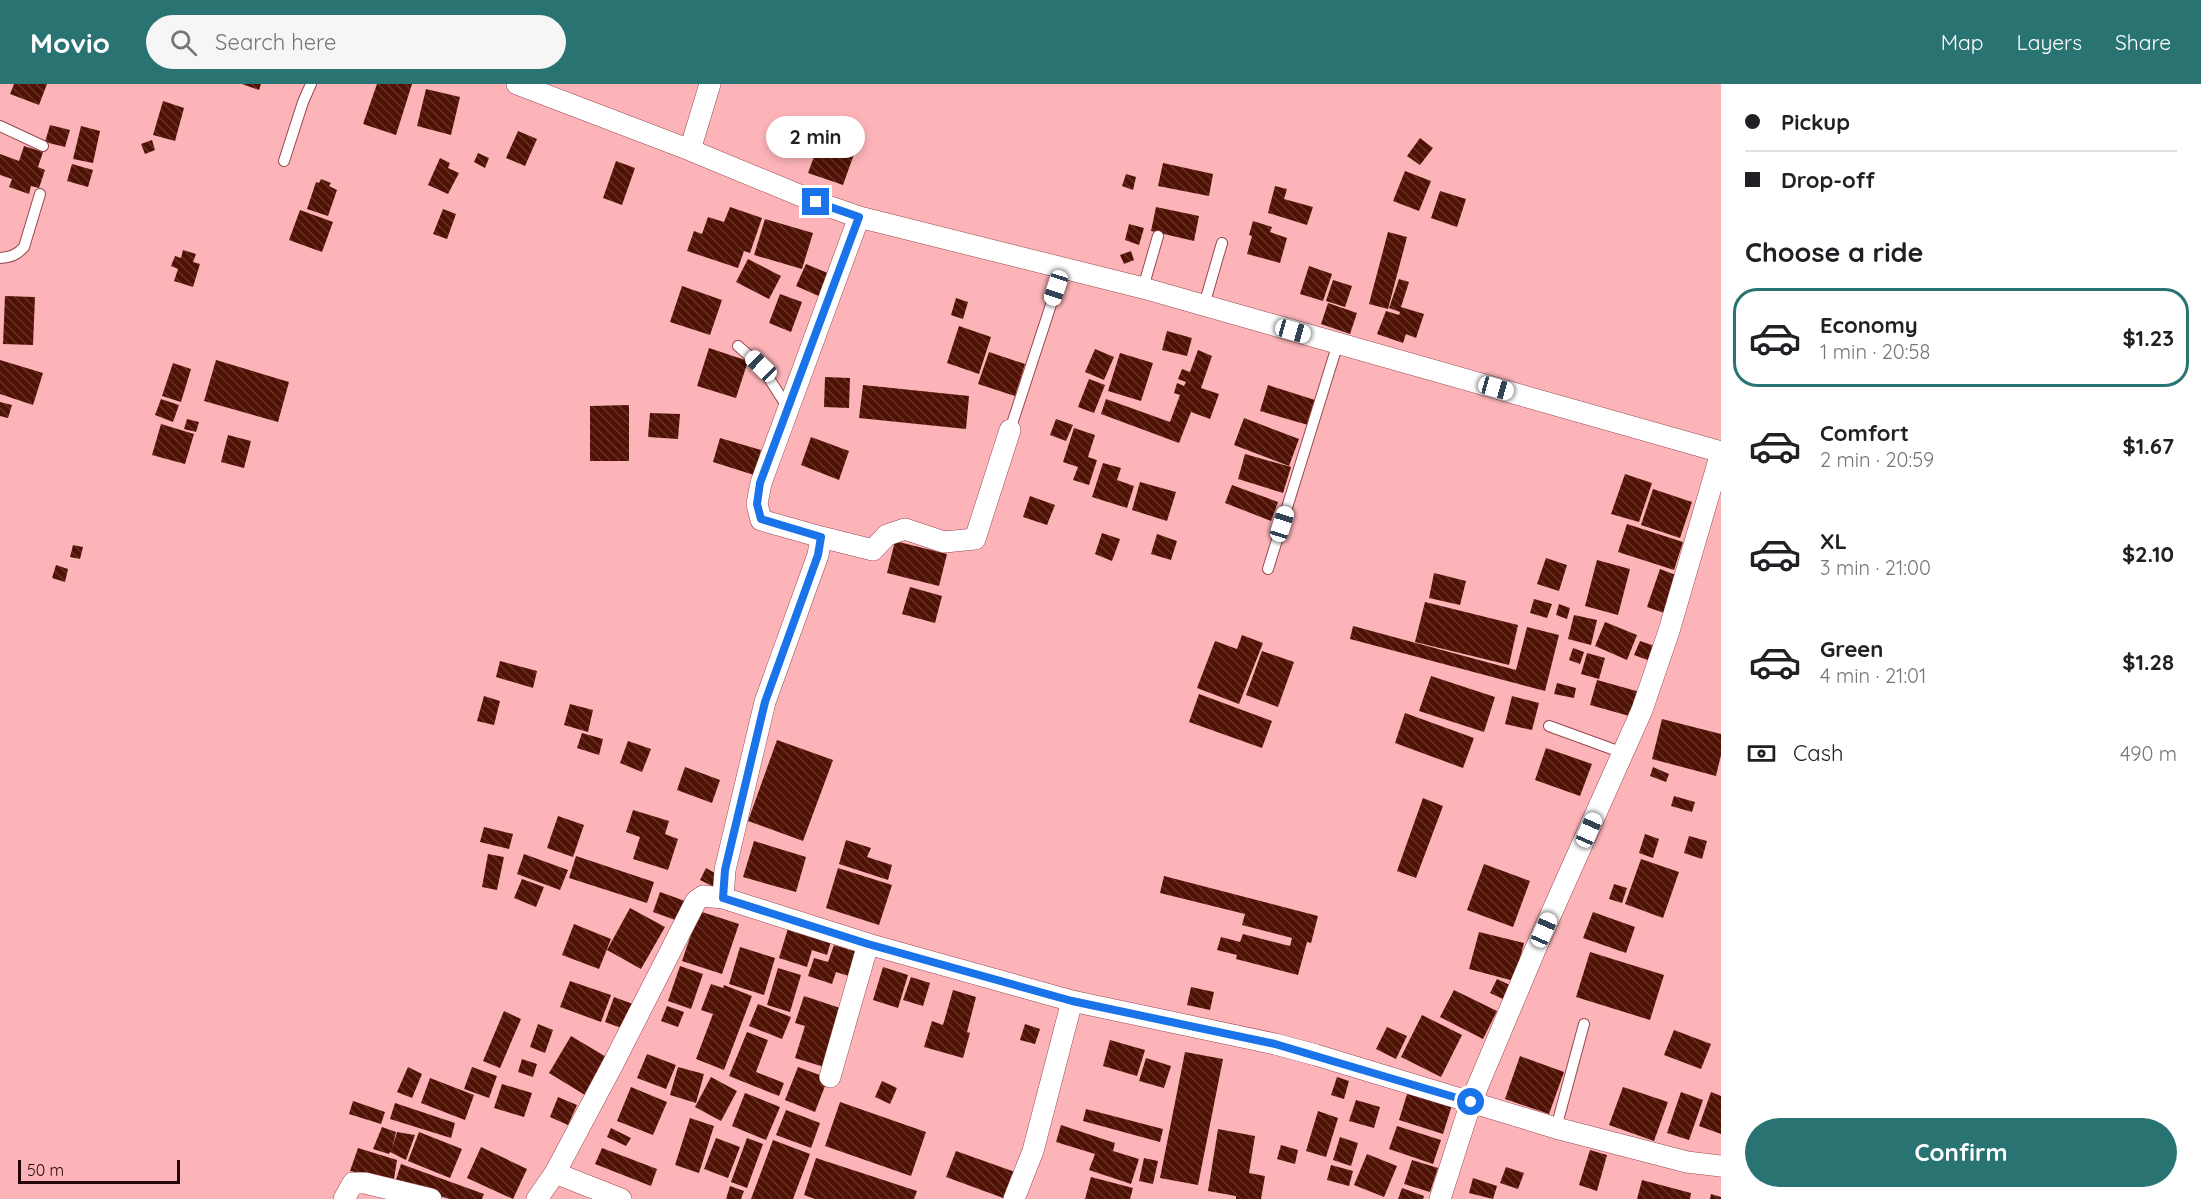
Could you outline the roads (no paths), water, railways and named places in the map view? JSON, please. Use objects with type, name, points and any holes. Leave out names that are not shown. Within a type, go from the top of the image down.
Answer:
[{"type":"street","points":[[517,84],[859,217],[1143,288],[1721,452],[1669,631],[1642,710],[1535,950],[1471,1102],[1440,1199]]},
{"type":"street","points":[[690,150],[710,84]]},
{"type":"street","points":[[859,217],[760,483],[757,504],[761,519],[873,550],[887,535],[905,529],[944,542],[975,539],[1010,430]]},
{"type":"street","points":[[723,898],[725,870],[765,702],[818,555],[821,537]]},
{"type":"street","points":[[537,1199],[555,1173],[696,902],[703,896],[723,898],[868,944],[1072,1001],[1275,1044],[1556,1128],[1687,1162],[1721,1166]]},
{"type":"street","points":[[830,1077],[868,944]]},
{"type":"street","points":[[1014,1199],[1033,1151],[1072,1001]]},
{"type":"street","points":[[555,1173],[621,1199]]},
{"type":"street","points":[[344,1199],[352,1183],[365,1183],[431,1199]]},
{"type":"lane","points":[[284,161],[311,84]]},
{"type":"lane","points":[[0,126],[44,146]]},
{"type":"lane","points":[[0,258],[19,253],[24,247],[40,194]]},
{"type":"lane","points":[[1143,288],[1158,236]]},
{"type":"lane","points":[[1204,305],[1222,243]]},
{"type":"lane","points":[[1010,430],[1063,268]]},
{"type":"lane","points":[[1268,569],[1338,344]]},
{"type":"lane","points":[[738,346],[761,366],[788,408]]},
{"type":"lane","points":[[1550,726],[1623,753]]},
{"type":"lane","points":[[1556,1128],[1584,1024]]}]
